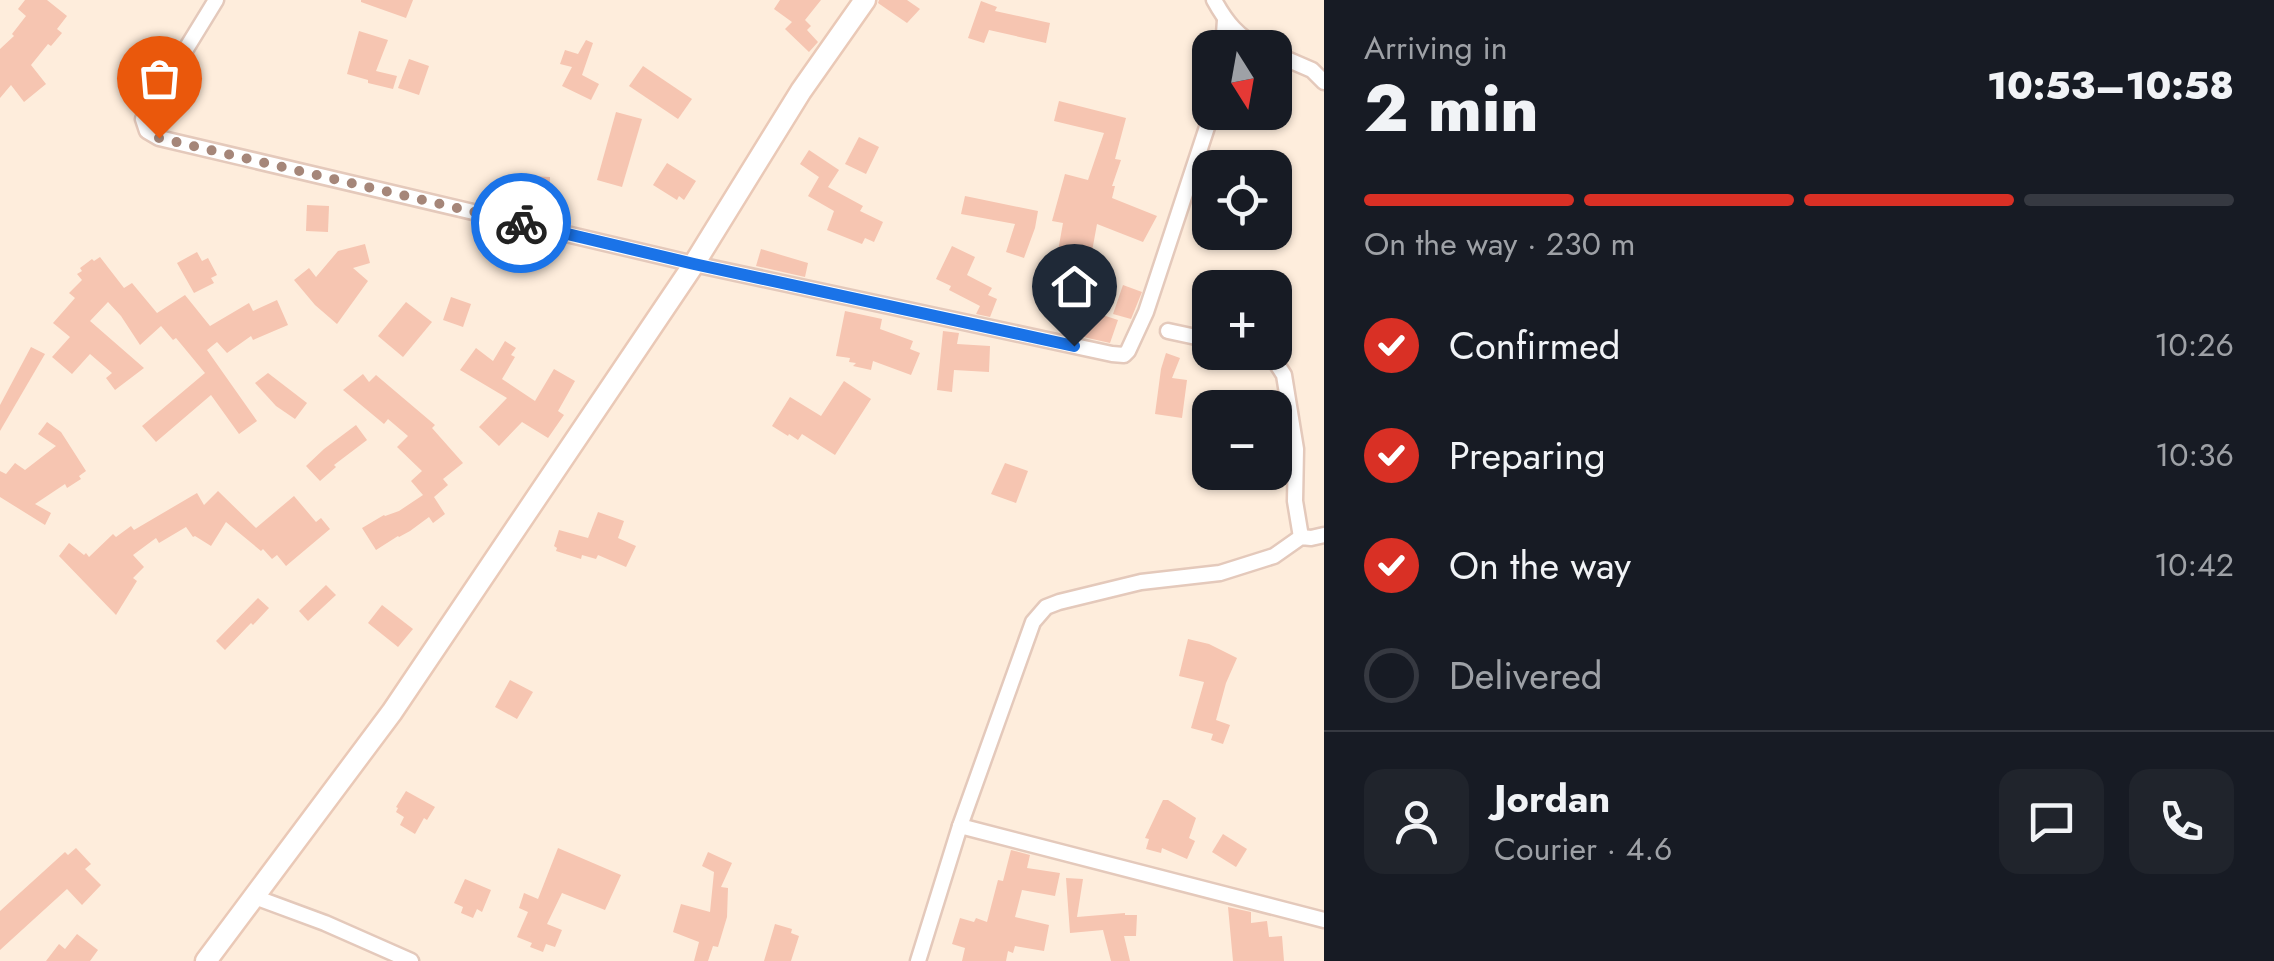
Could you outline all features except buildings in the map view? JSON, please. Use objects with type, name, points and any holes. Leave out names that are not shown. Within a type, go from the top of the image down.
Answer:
[{"type":"street","points":[[216,0],[142,118],[148,131],[159,138],[694,264],[1124,355],[1146,312],[1206,130]]},
{"type":"street","points":[[206,961],[392,712],[694,264],[801,90],[865,0]]},
{"type":"street","points":[[1214,0],[1234,30]]},
{"type":"street","points":[[1224,30],[1225,20]]},
{"type":"street","points":[[1292,61],[1312,70],[1324,82]]},
{"type":"street","points":[[1168,330],[1192,336]]},
{"type":"street","points":[[1281,370],[1296,448],[1295,501],[1301,537]]},
{"type":"street","points":[[918,961],[960,826],[1033,622],[1046,607],[1141,582],[1220,574],[1274,556],[1301,537],[1324,535]]},
{"type":"street","points":[[960,826],[1324,920]]},
{"type":"street","points":[[252,896],[411,961]]},
{"type":"way so far","points":[[159,138],[521,223]]},
{"type":"route","points":[[521,223],[1074,346]]}]
